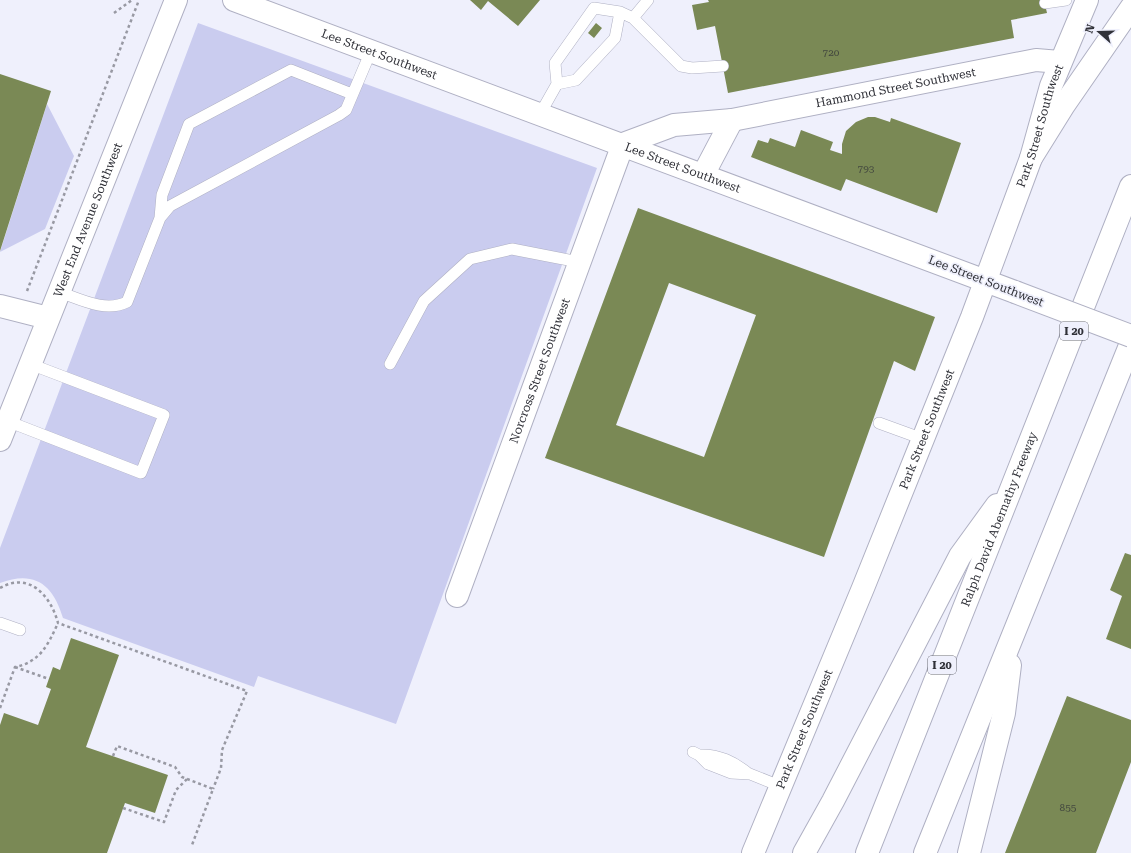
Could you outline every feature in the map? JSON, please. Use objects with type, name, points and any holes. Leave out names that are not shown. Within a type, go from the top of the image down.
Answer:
[{"type":"main road","name":"West End Avenue Southwest","points":[[4,431],[58,292],[176,0]]},
{"type":"main road","name":"Lee Street Southwest","points":[[234,0],[623,144],[1131,336]]},
{"type":"main road","name":"Park Street Southwest","points":[[752,853],[863,588],[923,439],[1031,158],[1051,86],[1087,0]]},
{"type":"main road","points":[[1031,158],[1068,99],[1131,8]]},
{"type":"main road","name":"Hammond Street Southwest","points":[[623,144],[674,125],[732,120],[1036,60],[1060,62]]},
{"type":"main road","points":[[702,175],[732,120]]},
{"type":"main road","name":"Norcross Street Southwest","points":[[457,596],[623,144]]},
{"type":"main road","name":"Ralph David Abernathy Freeway","points":[[867,853],[1131,186]]},
{"type":"main road","points":[[0,306],[48,318]]},
{"type":"main road","points":[[925,853],[1131,343]]},
{"type":"main road","points":[[804,853],[833,801],[960,556],[1017,476]]},
{"type":"main road","points":[[969,853],[1004,714],[1013,637]]},
{"type":"lane","points":[[633,18],[648,0]]},
{"type":"lane","points":[[1045,3],[1066,0]]},
{"type":"lane","points":[[540,114],[557,84],[555,63],[594,8],[620,12],[633,18],[681,66],[703,68],[723,66]]},
{"type":"lane","points":[[557,84],[576,80],[615,38],[620,12]]},
{"type":"lane","points":[[160,218],[170,206],[346,110],[371,51]]},
{"type":"lane","points":[[58,292],[102,306],[117,307],[127,302],[160,218],[162,195],[189,124],[291,70],[352,94]]},
{"type":"lane","points":[[390,364],[424,302],[470,259],[512,249],[579,262]]},
{"type":"lane","points":[[4,431],[141,474],[164,415],[30,364]]},
{"type":"lane","points":[[880,423],[923,439]]},
{"type":"lane","points":[[0,623],[20,630]]},
{"type":"lane","points":[[696,753],[708,764],[731,773],[750,774],[780,786]]},
{"type":"path","points":[[114,13],[132,0]]},
{"type":"path","points":[[25,295],[139,0]]},
{"type":"path","points":[[0,588],[17,581],[24,582],[34,587],[48,600],[55,612],[58,623],[45,649],[40,655],[31,662],[15,667]]},
{"type":"path","points":[[58,623],[247,691],[222,750],[221,768],[192,845]]},
{"type":"path","points":[[15,667],[48,679]]},
{"type":"path","points":[[0,708],[15,667]]},
{"type":"path","points":[[113,756],[117,746],[175,767],[182,777],[213,789]]},
{"type":"path","points":[[123,808],[164,822],[176,790],[187,779]]},
{"type":"shaded area","points":[[198,23],[597,168],[396,724],[258,676],[254,687],[63,618],[54,596],[48,589],[32,579],[12,579],[0,583],[0,548]]},
{"type":"shaded area","points":[[47,104],[74,156],[45,229],[0,252]]},
{"type":"building","points":[[470,0],[540,0],[518,26],[488,1],[481,10]]},
{"type":"building","points":[[708,0],[1044,0],[1047,13],[1011,20],[1014,38],[728,93],[715,26],[697,30],[692,5],[709,2]]},
{"type":"building","points":[[596,23],[602,28],[594,38],[588,33]]},
{"type":"building","points":[[0,74],[51,91],[0,251]]},
{"type":"building","points":[[868,117],[875,117],[890,122],[891,118],[961,143],[937,213],[846,179],[841,191],[751,157],[758,140],[768,143],[770,138],[795,147],[801,130],[833,142],[830,150],[842,154],[842,144],[846,131],[856,122]]},
{"type":"building","points":[[638,208],[935,317],[915,371],[894,361],[824,557],[545,458]],"holes":[[[669,283],[756,315],[704,457],[616,425]]]},
{"type":"building","points":[[1125,553],[1131,555],[1131,649],[1106,639],[1122,596],[1110,590]]},
{"type":"building","points":[[71,638],[119,655],[86,747],[168,775],[155,813],[125,803],[107,853],[0,853],[0,725],[4,713],[38,725],[51,689],[46,687],[53,667],[60,670]]},
{"type":"building","points":[[1067,696],[1131,720],[1131,762],[1096,853],[1005,853]]}]
